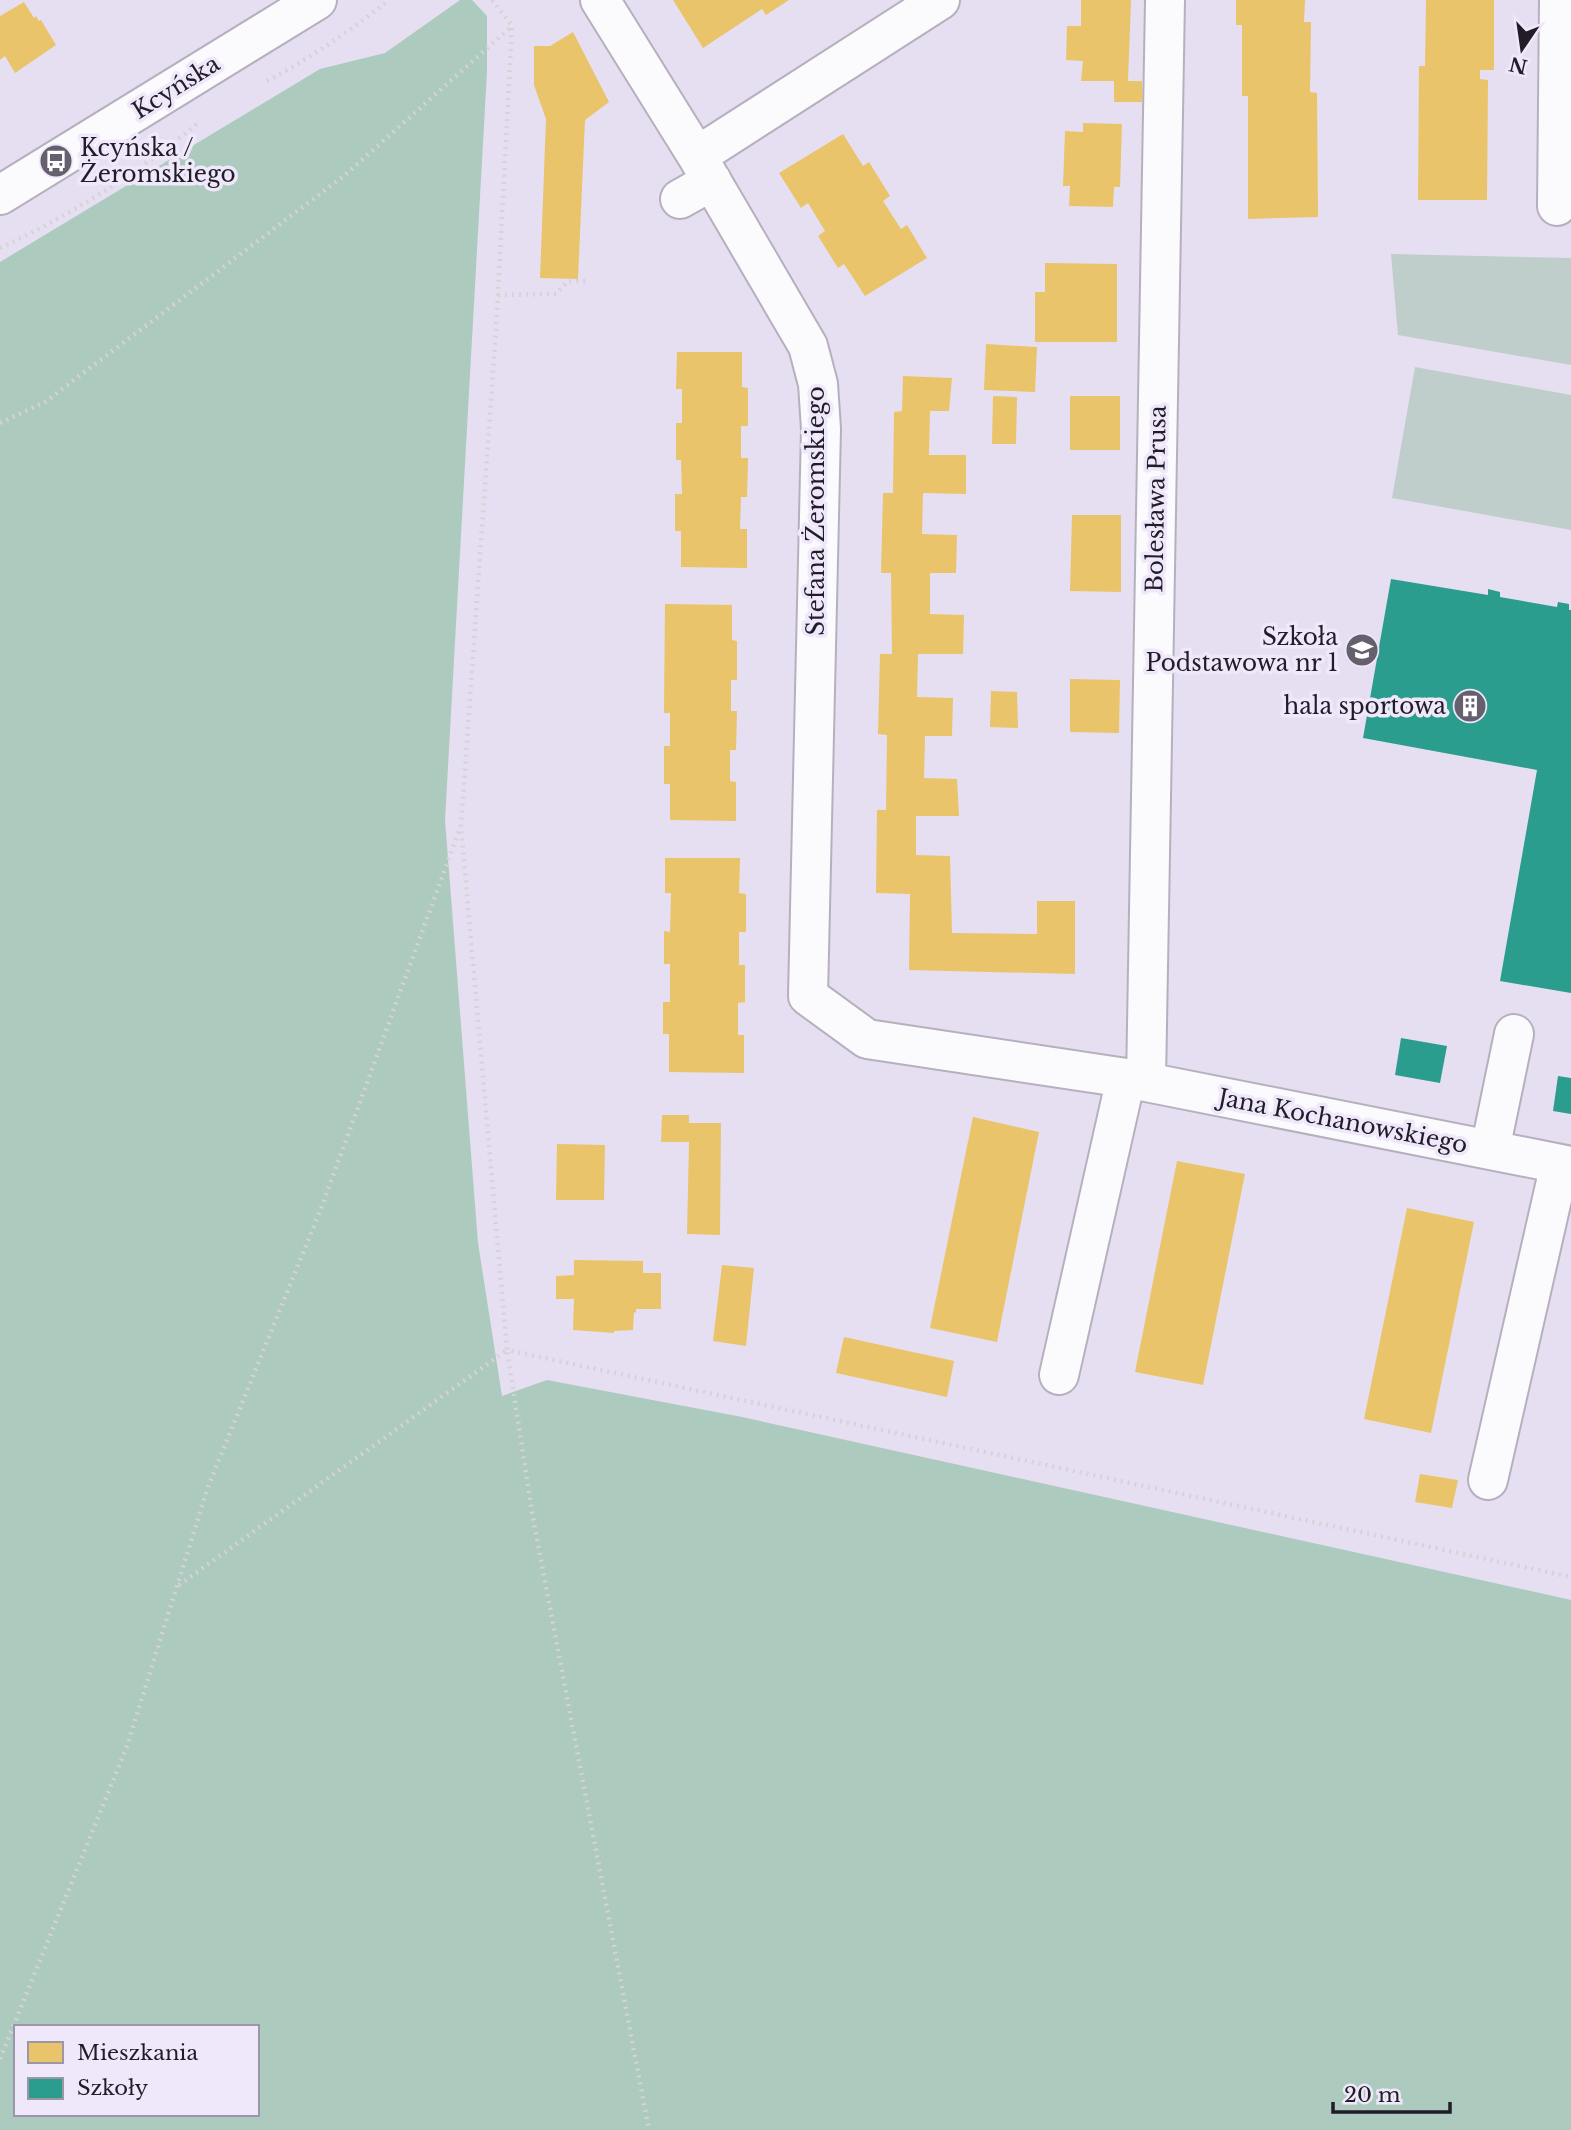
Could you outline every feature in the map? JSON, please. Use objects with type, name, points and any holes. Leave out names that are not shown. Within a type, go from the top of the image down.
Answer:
[{"type":"street","name":"Kcyńska","points":[[0,195],[317,0]]},
{"type":"street","name":"Stefana Żeromskiego","points":[[600,0],[697,178],[808,346],[818,384],[821,429],[808,996]]},
{"type":"street","points":[[697,178],[940,0]]},
{"type":"street","name":"Bolesława Prusa","points":[[1136,1080],[1165,0]]},
{"type":"street","points":[[1557,206],[1559,0]]},
{"type":"street","name":"Jana Kochanowskiego","points":[[808,996],[866,1039],[1136,1080],[1565,1165],[1488,1479]]},
{"type":"street","points":[[1490,1150],[1514,1034]]},
{"type":"street","points":[[1059,1375],[1136,1080]]},
{"type":"path","points":[[265,82],[311,58],[358,26],[389,0]]},
{"type":"path","points":[[492,0],[512,26],[498,295],[461,825],[507,1350],[533,1518],[649,2130]]},
{"type":"path","points":[[0,424],[45,402],[345,175],[512,26]]},
{"type":"path","points":[[0,248],[59,219],[113,185],[204,118]]},
{"type":"path","points":[[498,295],[556,294],[568,281],[588,281]]},
{"type":"path","points":[[0,2059],[127,1746],[208,1487],[322,1206],[461,825]]},
{"type":"path","points":[[177,1586],[507,1350],[1571,1577]]},
{"type":"shaded area","points":[[1391,254],[1571,258],[1571,365],[1398,335]]},
{"type":"shaded area","points":[[1415,367],[1571,395],[1571,530],[1392,498]]},
{"type":"green space","points":[[460,0],[472,0],[487,16],[487,72],[445,820],[478,1243],[502,1396],[547,1380],[742,1417],[1571,1600],[1571,2130],[0,2130],[0,262],[320,69],[385,53]]},
{"type":"building: Mieszkania","points":[[673,0],[789,0],[766,15],[762,9],[703,48]]},
{"type":"building: Mieszkania","points":[[1081,0],[1131,0],[1128,81],[1142,81],[1142,102],[1114,102],[1114,81],[1081,81],[1083,61],[1066,60],[1067,26],[1081,26]]},
{"type":"building: Mieszkania","points":[[1236,0],[1305,0],[1304,22],[1311,22],[1310,92],[1317,93],[1318,217],[1248,219],[1248,96],[1242,96],[1242,25],[1236,25]]},
{"type":"building: Mieszkania","points":[[1426,0],[1494,0],[1494,70],[1480,70],[1480,79],[1488,80],[1487,200],[1418,200],[1419,66],[1425,66]]},
{"type":"building: Mieszkania","points":[[24,2],[34,18],[36,16],[41,20],[56,45],[15,73],[5,56],[0,60],[0,16]]},
{"type":"building: Mieszkania","points":[[573,32],[609,102],[585,120],[578,279],[540,278],[546,119],[534,85],[534,46],[550,46]]},
{"type":"building: Mieszkania","points":[[1083,123],[1122,124],[1120,187],[1114,187],[1113,207],[1069,206],[1070,186],[1063,186],[1065,131],[1083,132]]},
{"type":"building: Mieszkania","points":[[843,134],[863,166],[869,162],[890,196],[883,201],[901,229],[907,225],[927,258],[865,296],[844,264],[838,268],[818,236],[825,231],[808,203],[801,208],[779,173]]},
{"type":"building: Mieszkania","points":[[1045,263],[1117,264],[1117,342],[1035,342],[1035,292],[1045,292]]},
{"type":"building: Mieszkania","points":[[986,344],[1037,347],[1035,392],[984,390]]},
{"type":"building: Mieszkania","points":[[677,352],[742,352],[742,387],[748,388],[748,426],[741,426],[741,458],[748,458],[748,461],[747,497],[741,497],[740,529],[747,529],[747,568],[681,567],[681,531],[675,531],[675,494],[682,494],[681,460],[676,460],[676,423],[682,423],[682,389],[676,389]]},
{"type":"building: Mieszkania","points":[[903,376],[952,378],[949,411],[930,411],[929,455],[966,455],[966,494],[923,493],[922,534],[957,535],[956,573],[930,573],[930,614],[964,615],[963,654],[918,654],[917,697],[953,698],[952,736],[925,736],[924,778],[957,779],[959,816],[916,816],[916,855],[950,856],[952,933],[1037,934],[1037,901],[1075,901],[1075,974],[909,970],[910,894],[876,893],[877,810],[886,810],[887,735],[878,734],[880,654],[892,654],[891,573],[881,573],[883,493],[893,493],[894,412],[902,411]]},
{"type":"building: Mieszkania","points":[[993,396],[1017,397],[1016,444],[992,444]]},
{"type":"building: Mieszkania","points":[[1070,396],[1120,396],[1120,450],[1070,450]]},
{"type":"building: Mieszkania","points":[[1072,515],[1121,515],[1121,592],[1070,591]]},
{"type":"building: Mieszkania","points":[[665,604],[732,605],[732,640],[737,641],[737,680],[731,680],[731,711],[737,711],[736,750],[730,750],[730,781],[736,782],[736,821],[670,820],[670,784],[664,784],[664,746],[670,746],[670,713],[664,713]]},
{"type":"building: Mieszkania","points":[[1070,679],[1120,680],[1119,733],[1070,732]]},
{"type":"building: Mieszkania","points":[[991,691],[1017,692],[1018,728],[990,727]]},
{"type":"building: Mieszkania","points":[[665,858],[740,858],[739,893],[746,894],[746,932],[739,932],[739,965],[745,965],[745,1002],[738,1003],[738,1035],[744,1035],[744,1073],[669,1072],[669,1034],[663,1034],[663,1002],[670,1002],[670,964],[664,964],[664,931],[670,932],[671,893],[665,893]]},
{"type":"building: Mieszkania","points":[[662,1115],[689,1115],[689,1123],[721,1123],[720,1235],[687,1234],[689,1142],[661,1142]]},
{"type":"building: Mieszkania","points":[[973,1117],[1039,1132],[997,1342],[930,1328]]},
{"type":"building: Mieszkania","points":[[557,1144],[605,1145],[604,1200],[556,1200]]},
{"type":"building: Mieszkania","points":[[1177,1161],[1245,1174],[1203,1385],[1135,1372]]},
{"type":"building: Mieszkania","points":[[1407,1208],[1474,1222],[1431,1433],[1364,1419]]},
{"type":"building: Mieszkania","points":[[574,1260],[643,1261],[643,1273],[661,1273],[661,1309],[636,1309],[633,1330],[614,1333],[573,1330],[574,1299],[556,1299],[556,1276],[574,1275]]},
{"type":"building: Mieszkania","points":[[722,1265],[754,1268],[746,1346],[713,1341]]},
{"type":"building: Mieszkania","points":[[844,1337],[954,1361],[947,1397],[836,1373]]},
{"type":"building: Mieszkania","points":[[1420,1474],[1458,1480],[1452,1508],[1415,1502]]},
{"type":"building: Szkoły","name":"hala sportowa","points":[[1391,579],[1488,595],[1488,589],[1500,592],[1500,597],[1557,607],[1558,602],[1569,604],[1571,993],[1500,981],[1537,770],[1363,738]]},
{"type":"building: Szkoły","points":[[1401,1038],[1447,1046],[1440,1083],[1395,1075]]},
{"type":"building: Szkoły","points":[[1558,1076],[1571,1078],[1571,1114],[1553,1111]]},
{"type":"place","name":"Kcyńska / Żeromskiego","points":[[56,161]]},
{"type":"place","name":"Szkoła Podstawowa nr 1","points":[[1362,650]]},
{"type":"place","name":"hala sportowa","points":[[1470,706]]}]
